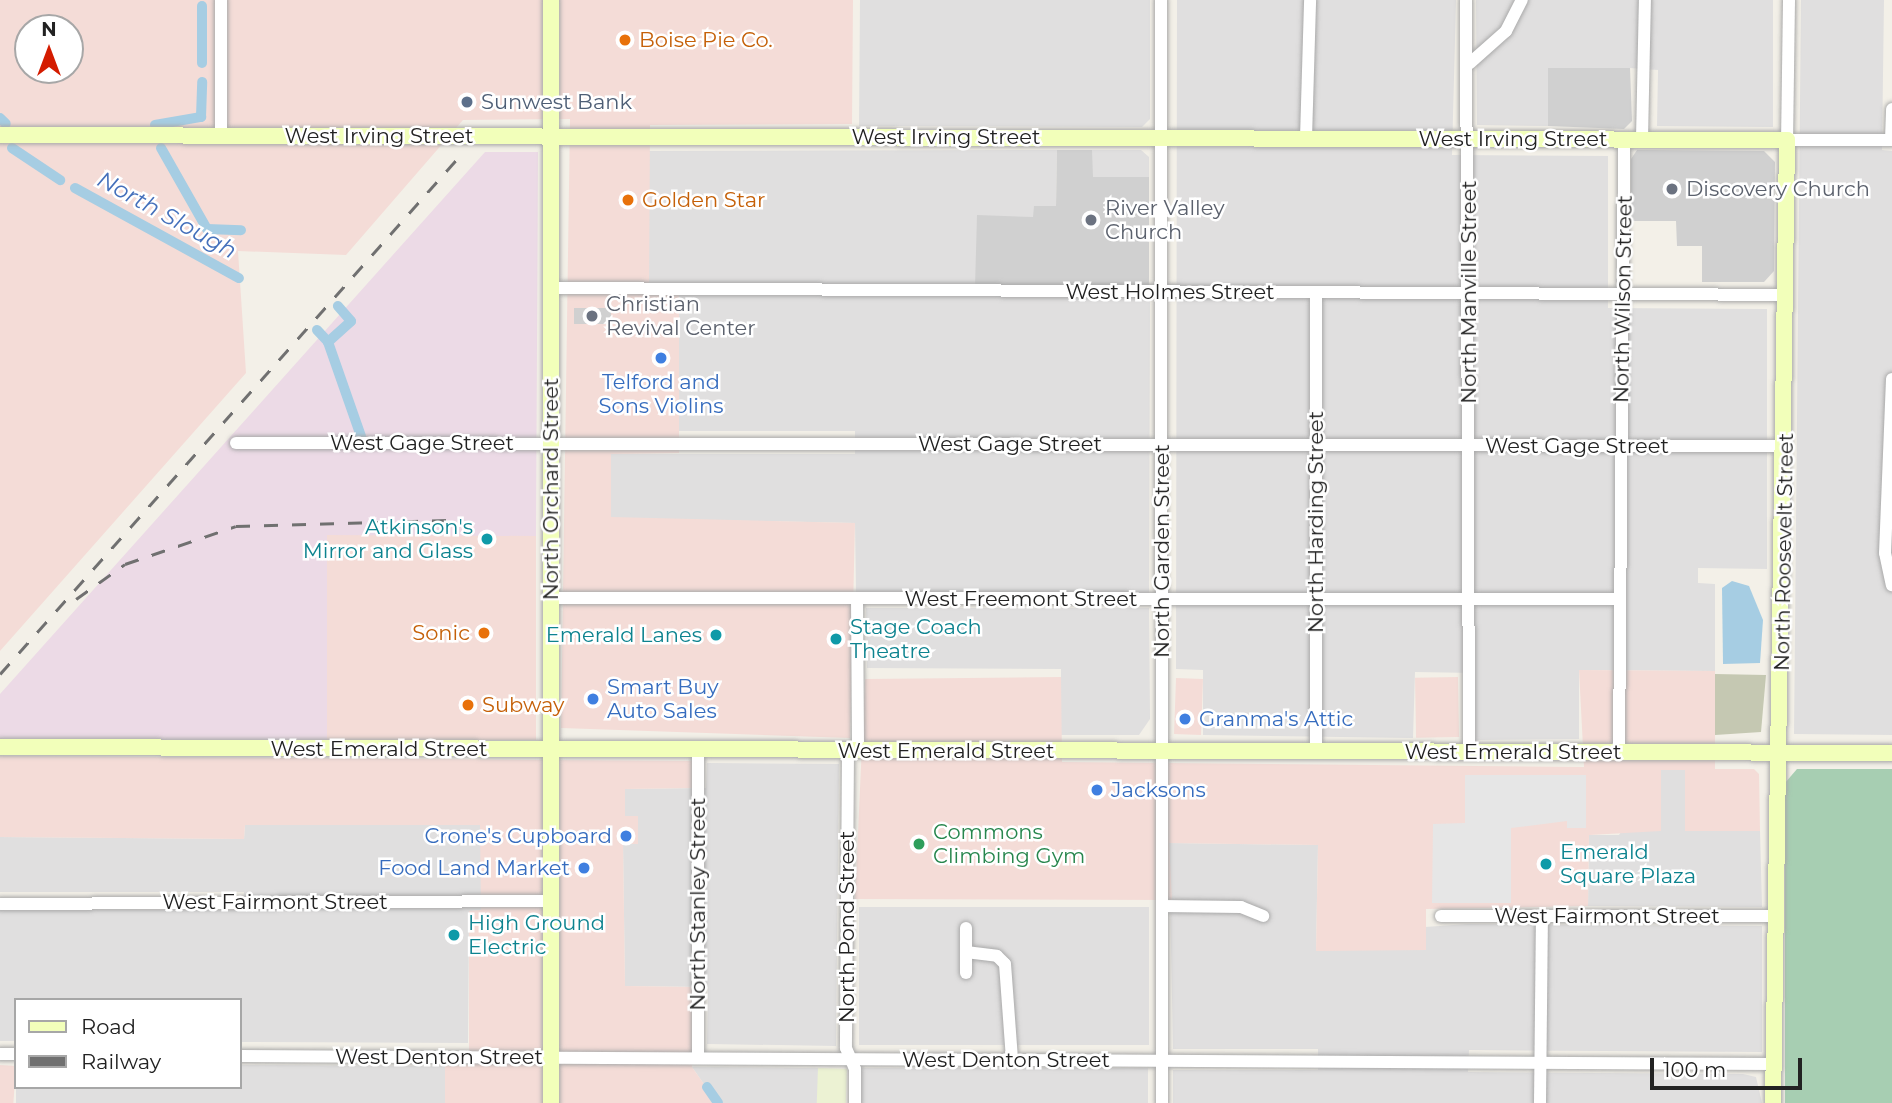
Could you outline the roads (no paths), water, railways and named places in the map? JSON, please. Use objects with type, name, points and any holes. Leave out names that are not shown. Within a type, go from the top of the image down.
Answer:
[{"type":"street","points":[[221,0],[221,135]]},
{"type":"street","name":"North Orchard Street","points":[[551,0],[551,1103]]},
{"type":"street","name":"North Garden Street","points":[[1161,0],[1162,1103]]},
{"type":"street","points":[[1306,138],[1310,0]]},
{"type":"street","name":"North Manville Street","points":[[1466,0],[1470,63],[1469,752]]},
{"type":"street","points":[[1470,63],[1506,31],[1522,0]]},
{"type":"street","points":[[1642,139],[1645,0]]},
{"type":"street","name":"North Roosevelt Street","points":[[1773,1103],[1772,916],[1785,446],[1789,0]]},
{"type":"street","points":[[1892,109],[1892,139]]},
{"type":"street","name":"West Irving Street","points":[[0,135],[1892,139]]},
{"type":"street","name":"North Wilson Street","points":[[1619,753],[1618,599],[1624,139]]},
{"type":"street","name":"West Holmes Street","points":[[552,288],[1787,295]]},
{"type":"street","name":"North Harding Street","points":[[1316,293],[1316,752]]},
{"type":"street","points":[[1892,379],[1885,553],[1892,585]]},
{"type":"street","name":"West Gage Street","points":[[236,443],[1785,446]]},
{"type":"street","name":"West Freemont Street","points":[[551,598],[1618,599]]},
{"type":"street","name":"North Pond Street","points":[[855,1103],[851,1059],[857,599]]},
{"type":"street","name":"West Emerald Street","points":[[0,747],[1892,753]]},
{"type":"street","name":"North Stanley Street","points":[[698,750],[698,1058]]},
{"type":"street","name":"West Fairmont Street","points":[[0,904],[551,901]]},
{"type":"street","points":[[1162,906],[1241,907],[1263,916]]},
{"type":"street","name":"West Fairmont Street","points":[[1441,916],[1772,916]]},
{"type":"street","points":[[1539,1103],[1542,916]]},
{"type":"street","points":[[966,928],[966,973]]},
{"type":"street","points":[[966,952],[997,956],[1005,964],[1012,1060]]},
{"type":"street","name":"West Denton Street","points":[[242,1056],[1773,1064]]},
{"type":"water","points":[[1732,581],[1749,586],[1763,620],[1760,663],[1723,664],[1722,588]]},
{"type":"waterway","points":[[202,6],[202,63]]},
{"type":"waterway","points":[[155,125],[201,117],[202,82]]},
{"type":"waterway","name":"North Slough","points":[[0,118],[6,124]]},
{"type":"waterway","name":"North Slough","points":[[12,148],[60,180]]},
{"type":"waterway","points":[[161,148],[207,229],[241,230]]},
{"type":"waterway","name":"North Slough","points":[[75,188],[239,278]]},
{"type":"waterway","points":[[328,342],[351,321],[338,306]]},
{"type":"waterway","name":"North Slough","points":[[317,330],[328,342],[361,436]]},
{"type":"waterway","name":"North Slough","points":[[707,1087],[718,1103]]},
{"type":"railway","points":[[0,674],[458,158]]},
{"type":"railway","points":[[76,599],[125,564],[236,526],[457,520]]},
{"type":"place","name":"Boise Pie Co.","points":[[625,40]]},
{"type":"place","name":"Sunwest Bank","points":[[467,102]]},
{"type":"place","name":"Discovery Church","points":[[1672,189]]},
{"type":"place","name":"Golden Star","points":[[628,200]]},
{"type":"place","name":"River Valley Church","points":[[1091,220]]},
{"type":"place","name":"Christian Revival Center","points":[[592,316]]},
{"type":"place","name":"Telford and Sons Violins","points":[[661,358]]},
{"type":"place","name":"Atkinson's Mirror and Glass","points":[[487,539]]},
{"type":"place","name":"Sonic","points":[[484,633]]},
{"type":"place","name":"Emerald Lanes","points":[[716,635]]},
{"type":"place","name":"Stage Coach Theatre","points":[[836,639]]},
{"type":"place","name":"Smart Buy Auto Sales","points":[[593,699]]},
{"type":"place","name":"Subway","points":[[468,705]]},
{"type":"place","name":"Granma's Attic","points":[[1185,719]]},
{"type":"place","name":"Jacksons","points":[[1097,790]]},
{"type":"place","name":"Crone's Cupboard","points":[[626,836]]},
{"type":"place","name":"Commons Climbing Gym","points":[[919,844]]},
{"type":"place","name":"Emerald Square Plaza","points":[[1546,864]]},
{"type":"place","name":"Food Land Market","points":[[584,868]]},
{"type":"place","name":"High Ground Electric","points":[[454,935]]}]
